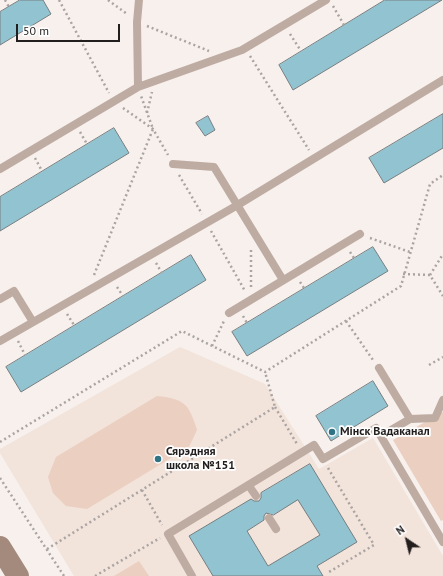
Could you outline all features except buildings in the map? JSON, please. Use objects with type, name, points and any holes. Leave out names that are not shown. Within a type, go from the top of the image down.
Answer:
[{"type":"main road","points":[[0,547],[18,576]]},
{"type":"lane","points":[[138,87],[137,22],[139,0]]},
{"type":"lane","points":[[0,169],[138,87],[242,50],[326,0]]},
{"type":"lane","points":[[0,340],[236,206],[443,80]]},
{"type":"lane","points":[[173,164],[214,167],[236,206],[282,280]]},
{"type":"lane","points":[[229,313],[360,234]]},
{"type":"lane","points":[[0,299],[14,291],[33,322]]},
{"type":"lane","points":[[379,368],[410,419]]},
{"type":"lane","points":[[381,436],[410,419],[435,418],[443,400]]},
{"type":"lane","points":[[192,576],[168,534],[314,445],[323,459],[376,428],[443,542]]},
{"type":"lane","points":[[249,486],[256,496]]},
{"type":"lane","points":[[269,518],[276,529]]},
{"type":"path","points":[[5,0],[9,7]]},
{"type":"path","points":[[329,0],[344,25]]},
{"type":"path","points":[[285,25],[301,51]]},
{"type":"path","points":[[147,113],[155,81]]},
{"type":"path","points":[[88,290],[153,129],[138,87]]},
{"type":"path","points":[[265,372],[400,286],[430,184],[443,175]]},
{"type":"path","points":[[360,234],[410,252]]},
{"type":"path","points":[[430,275],[443,254]]},
{"type":"path","points":[[403,274],[430,275]]},
{"type":"path","points":[[430,275],[443,296]]},
{"type":"path","points":[[346,321],[379,368]]},
{"type":"path","points":[[212,346],[223,324]]},
{"type":"path","points":[[0,442],[182,331],[265,372],[275,407],[292,435]]},
{"type":"path","points":[[429,365],[443,357]]},
{"type":"path","points":[[47,550],[275,407]]},
{"type":"path","points":[[323,459],[374,545],[329,572]]},
{"type":"path","points":[[0,478],[64,576]]},
{"type":"path","points":[[95,576],[168,534],[142,490]]},
{"type":"shaded area","name":"Сярэдняя школа №151","points":[[180,347],[265,384],[319,469],[373,438],[443,556],[443,576],[74,576],[0,453],[0,449]]},
{"type":"shaded area","points":[[157,396],[180,401],[188,409],[197,430],[189,447],[87,509],[66,506],[53,493],[48,477],[56,457]]},
{"type":"shaded area","points":[[443,412],[443,520],[441,521],[393,440]]},
{"type":"shaded area","points":[[139,561],[149,576],[114,576]]},
{"type":"place","name":"Мінск Вадаканал","points":[[332,432]]},
{"type":"place","name":"Сярэдняя школа №151","points":[[158,459]]}]
